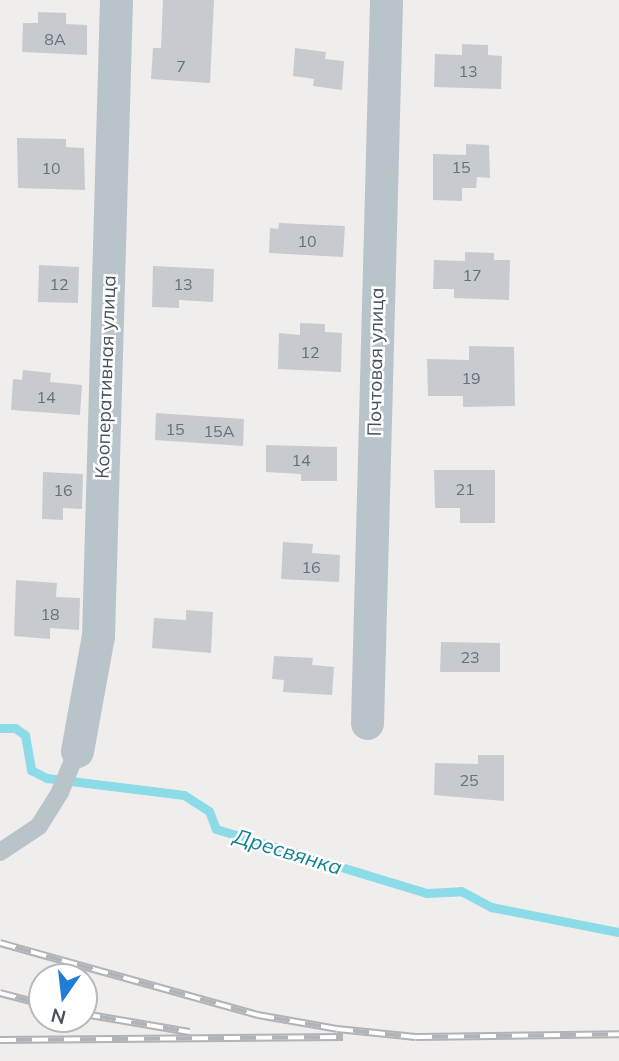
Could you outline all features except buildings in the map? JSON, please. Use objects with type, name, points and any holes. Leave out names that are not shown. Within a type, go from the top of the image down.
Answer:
[{"type":"street","name":"Кооперативная улица","points":[[77,751],[98,636],[116,0]]},
{"type":"street","name":"Почтовая улица","points":[[367,723],[386,0]]},
{"type":"lane","points":[[0,852],[39,826],[60,792],[77,751]]},
{"type":"waterway","name":"Дресвянка","points":[[0,728],[15,728],[25,735],[31,770],[47,778],[184,795],[209,811],[216,829],[427,893],[461,891],[491,907],[619,932]]},
{"type":"railway","points":[[0,943],[258,1015],[337,1029],[416,1037],[619,1034]]},
{"type":"railway","points":[[0,993],[28,1000]]},
{"type":"railway","points":[[98,1016],[189,1032]]},
{"type":"railway","points":[[0,1040],[343,1037]]}]
